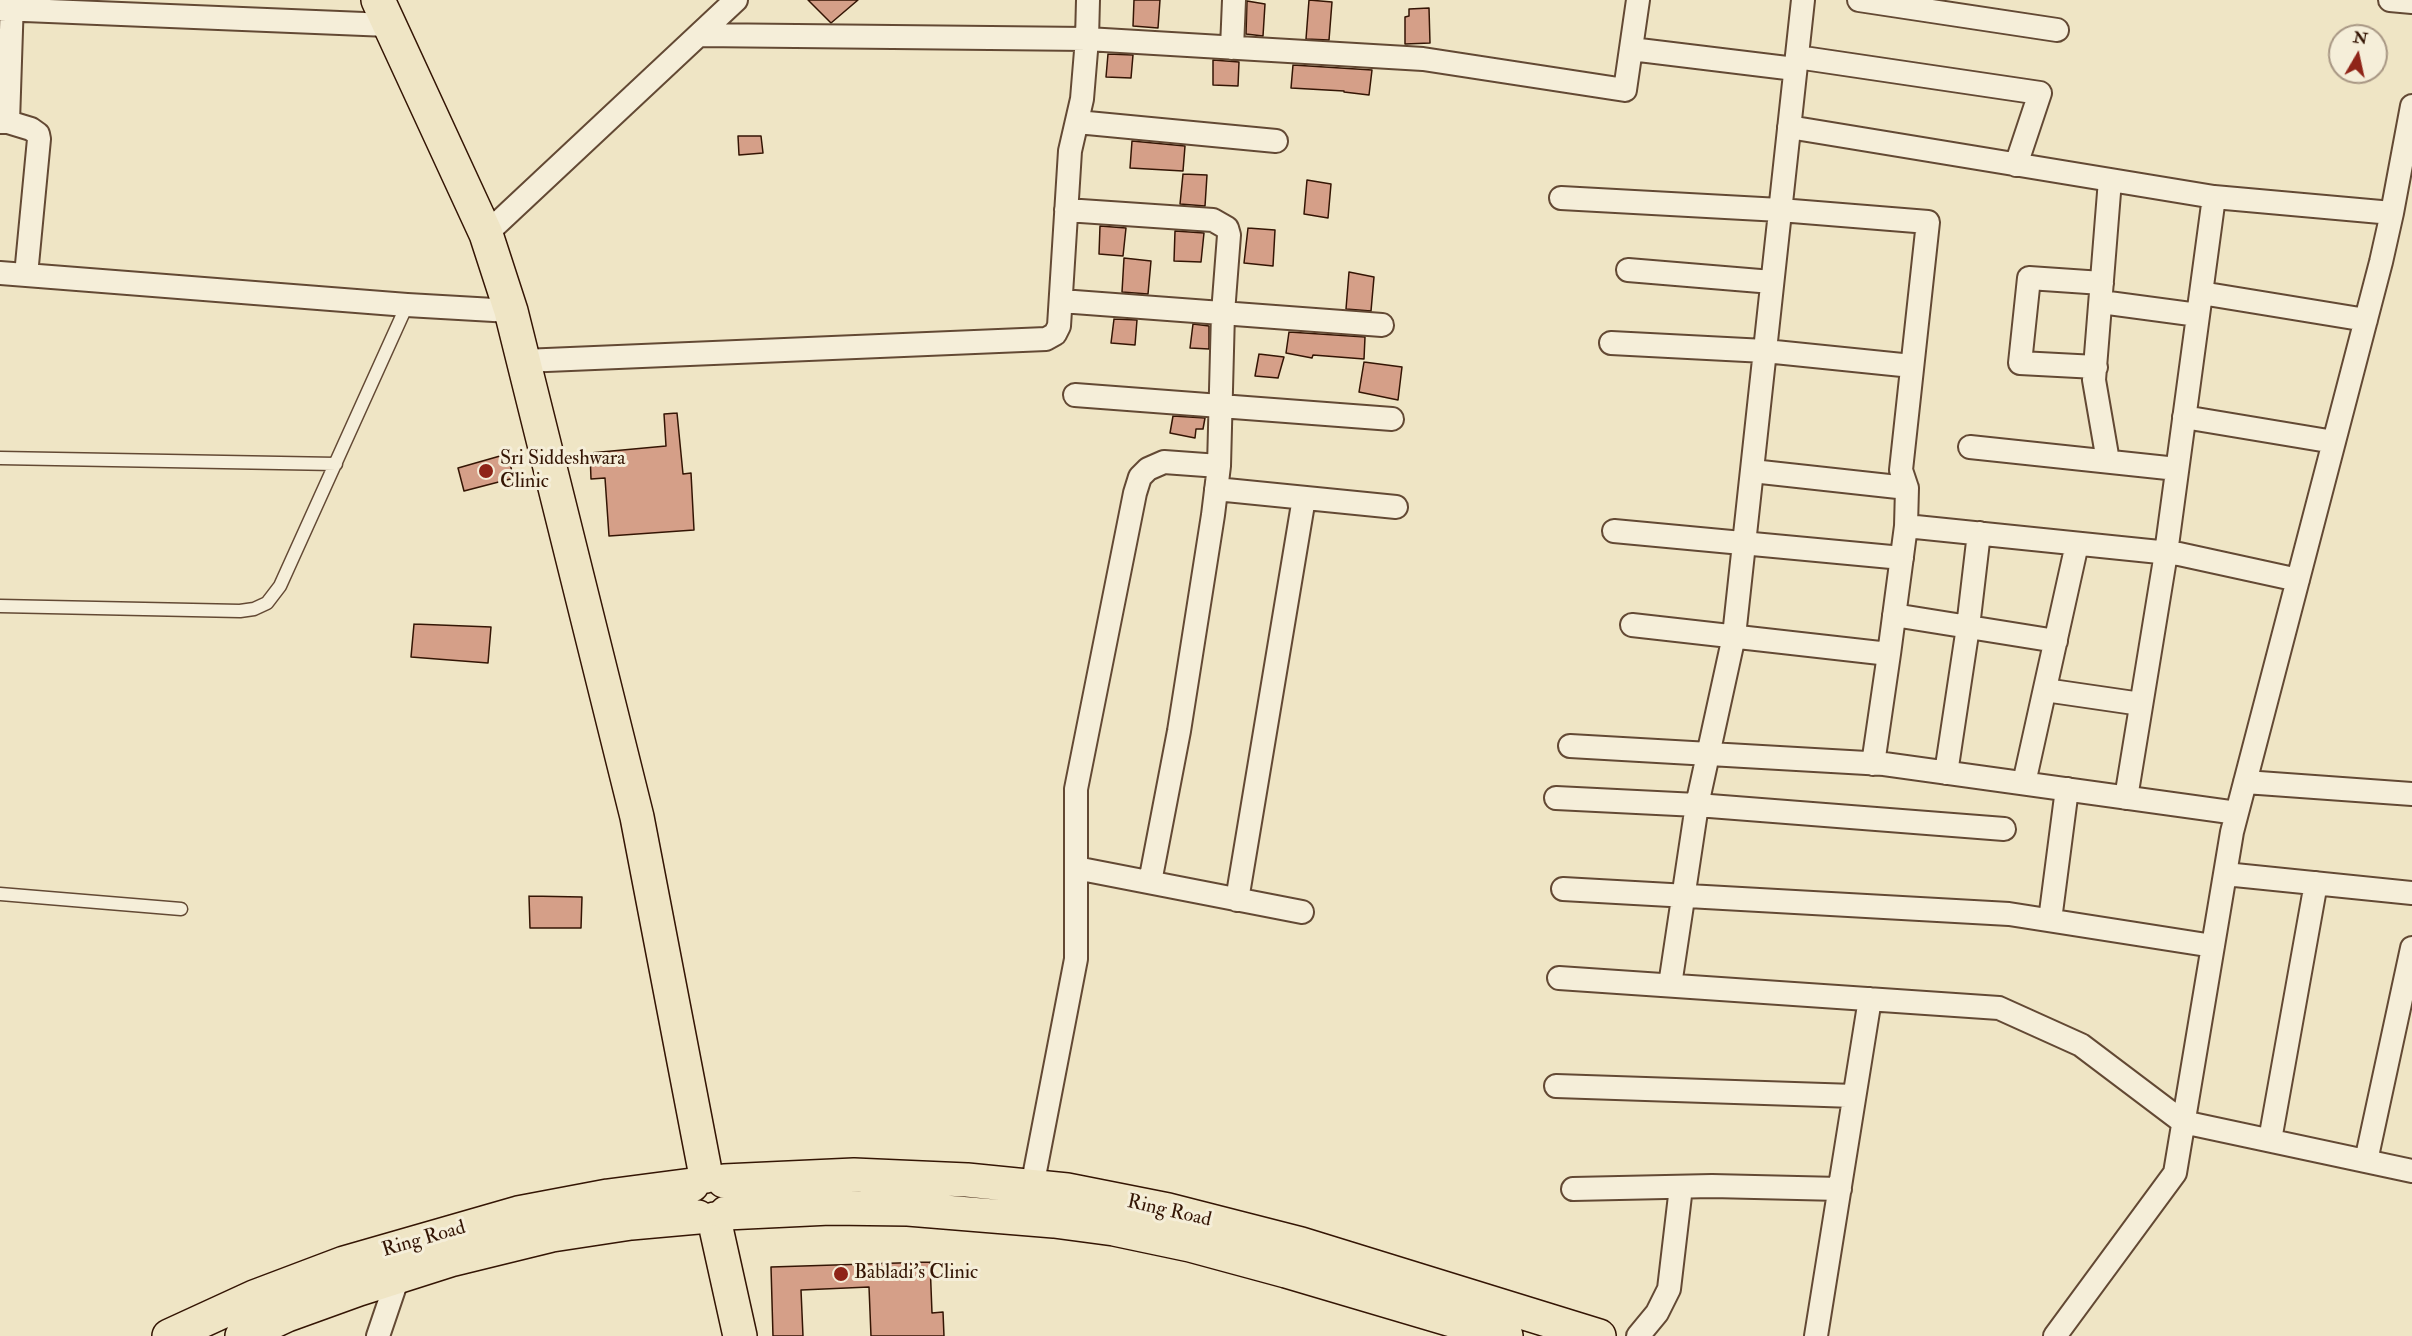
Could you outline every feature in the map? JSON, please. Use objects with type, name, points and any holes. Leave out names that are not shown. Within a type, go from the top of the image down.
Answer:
[{"type":"main road","points":[[383,12],[486,234],[511,311],[637,817],[710,1198],[740,1336]]},
{"type":"main road","name":"Ring Road","points":[[243,1336],[287,1315],[450,1260],[552,1235],[631,1223],[788,1176],[854,1175],[967,1180],[1067,1190],[1168,1210],[1301,1244],[1599,1336]]},
{"type":"main road","name":"Ring Road","points":[[169,1336],[254,1297],[344,1263],[518,1213],[608,1196],[710,1198],[830,1208],[908,1209],[1054,1221],[1114,1229],[1190,1245],[1286,1271],[1506,1336]]},
{"type":"street","points":[[486,234],[736,0]]},
{"type":"street","points":[[523,361],[1046,339],[1055,334],[1059,326],[1070,151],[1082,99],[1088,0]]},
{"type":"street","points":[[1233,48],[1234,0]]},
{"type":"street","points":[[699,35],[1087,39],[1423,60],[1624,90],[1638,0]]},
{"type":"street","points":[[1670,985],[1697,806],[1734,636],[1803,0]]},
{"type":"street","points":[[1859,0],[2057,30]]},
{"type":"street","points":[[2390,0],[2412,2]]},
{"type":"street","points":[[26,275],[39,139],[38,134],[31,129],[4,122],[4,65],[8,6],[383,12]]},
{"type":"street","points":[[1631,49],[1796,63],[2040,93],[2016,165]]},
{"type":"street","points":[[2055,1336],[2175,1173],[2237,813],[2366,320],[2392,213],[2412,106]]},
{"type":"street","points":[[1077,122],[1276,141]]},
{"type":"street","points":[[1789,128],[2214,197],[2392,213]]},
{"type":"street","points":[[2108,461],[2094,380],[2110,180]]},
{"type":"street","points":[[2126,798],[2166,553],[2214,197]]},
{"type":"street","points":[[1561,198],[1780,210],[1928,222],[1901,470],[1907,489],[1906,526],[1873,764]]},
{"type":"street","points":[[1066,210],[1220,223],[1227,228],[1229,235],[1223,313],[1219,466],[1179,731],[1150,882]]},
{"type":"street","points":[[1628,270],[1772,282]]},
{"type":"street","points":[[0,273],[511,311]]},
{"type":"street","points":[[2096,367],[2020,363],[2029,278],[2101,293],[2366,320]]},
{"type":"street","points":[[1061,301],[1382,325]]},
{"type":"street","points":[[1611,344],[1765,351],[1912,366]]},
{"type":"street","points":[[1075,394],[1392,419]]},
{"type":"street","points":[[2184,417],[2334,442]]},
{"type":"street","points":[[1970,447],[2177,469]]},
{"type":"street","points":[[1032,1187],[1076,959],[1076,789],[1140,477],[1148,469],[1164,462],[1219,466]]},
{"type":"street","points":[[1752,471],[1907,489]]},
{"type":"street","points":[[1216,489],[1396,507]]},
{"type":"street","points":[[1237,900],[1304,498]]},
{"type":"street","points":[[1906,526],[2166,553],[2298,579]]},
{"type":"street","points":[[1614,531],[1902,558]]},
{"type":"street","points":[[1946,773],[1968,627],[1979,534]]},
{"type":"street","points":[[2024,783],[2077,544]]},
{"type":"street","points":[[1894,615],[2056,641]]},
{"type":"street","points":[[1632,625],[1889,654]]},
{"type":"street","points":[[2045,690],[2141,704]]},
{"type":"street","points":[[1570,746],[1873,764],[2237,813]]},
{"type":"street","points":[[2245,782],[2412,794]]},
{"type":"street","points":[[2050,920],[2067,789]]},
{"type":"street","points":[[1556,798],[2004,829]]},
{"type":"street","points":[[1076,868],[1302,912]]},
{"type":"street","points":[[2225,874],[2412,893]]},
{"type":"street","points":[[2270,1140],[2316,883]]},
{"type":"street","points":[[1563,889],[2009,914],[2213,946]]},
{"type":"street","points":[[2366,1161],[2412,948]]},
{"type":"street","points":[[1559,978],[1999,1008],[2081,1045],[2183,1122],[2412,1171]]},
{"type":"street","points":[[1816,1336],[1870,999]]},
{"type":"street","points":[[1556,1086],[1854,1096]]},
{"type":"street","points":[[1573,1189],[1681,1187],[1840,1189]]},
{"type":"street","points":[[1638,1336],[1657,1313],[1669,1289],[1681,1187]]},
{"type":"street","points":[[378,1336],[399,1276]]},
{"type":"lane","points":[[0,606],[229,611],[254,609],[267,603],[280,586],[407,305]]},
{"type":"lane","points":[[0,458],[336,464]]},
{"type":"lane","points":[[0,894],[182,909]]},
{"type":"building","points":[[808,0],[858,0],[831,23]]},
{"type":"building","points":[[1134,0],[1160,0],[1158,28],[1133,26]]},
{"type":"building","points":[[1309,0],[1332,2],[1329,40],[1306,39]]},
{"type":"building","points":[[1247,1],[1265,4],[1263,36],[1246,34]]},
{"type":"building","points":[[1429,8],[1430,43],[1405,44],[1405,17],[1409,16],[1409,9]]},
{"type":"building","points":[[1108,54],[1133,55],[1131,78],[1106,77]]},
{"type":"building","points":[[1213,60],[1239,62],[1238,86],[1213,85]]},
{"type":"building","points":[[1293,65],[1372,70],[1369,95],[1291,88]]},
{"type":"building","points":[[738,136],[761,136],[763,153],[739,155]]},
{"type":"building","points":[[1132,141],[1185,146],[1183,171],[1130,168]]},
{"type":"building","points":[[1183,174],[1207,175],[1205,206],[1180,204]]},
{"type":"building","points":[[1307,180],[1331,184],[1328,218],[1304,214]]},
{"type":"building","points":[[1100,226],[1126,228],[1123,256],[1099,254]]},
{"type":"building","points":[[1248,228],[1275,230],[1273,266],[1244,263]]},
{"type":"building","points":[[1175,231],[1204,233],[1201,262],[1174,261]]},
{"type":"building","points":[[1124,258],[1151,261],[1148,294],[1122,292]]},
{"type":"building","points":[[1349,272],[1374,277],[1371,311],[1346,309]]},
{"type":"building","points":[[1114,319],[1137,320],[1135,345],[1111,343]]},
{"type":"building","points":[[1193,324],[1209,326],[1209,349],[1190,348]]},
{"type":"building","points":[[1289,332],[1365,337],[1364,359],[1313,355],[1312,358],[1286,353]]},
{"type":"building","points":[[1259,354],[1284,357],[1278,378],[1255,376]]},
{"type":"building","points":[[1364,362],[1402,367],[1398,400],[1359,392]]},
{"type":"building","points":[[677,413],[683,474],[691,473],[694,530],[609,536],[605,478],[591,479],[590,453],[666,446],[664,414]]},
{"type":"building","points":[[1173,416],[1205,418],[1203,429],[1196,429],[1195,438],[1170,433]]},
{"type":"building","points":[[507,454],[514,478],[464,491],[458,468]]},
{"type":"building","points":[[414,624],[491,627],[488,663],[411,657]]},
{"type":"building","points":[[529,896],[582,897],[581,928],[530,928]]},
{"type":"building","points":[[930,1262],[932,1313],[943,1312],[944,1336],[871,1336],[869,1287],[801,1290],[803,1336],[773,1336],[771,1267]]},
{"type":"place","name":"Sri Siddeshwara Clinic","points":[[486,471]]},
{"type":"place","name":"Babladi's Clinic","points":[[841,1274]]}]
